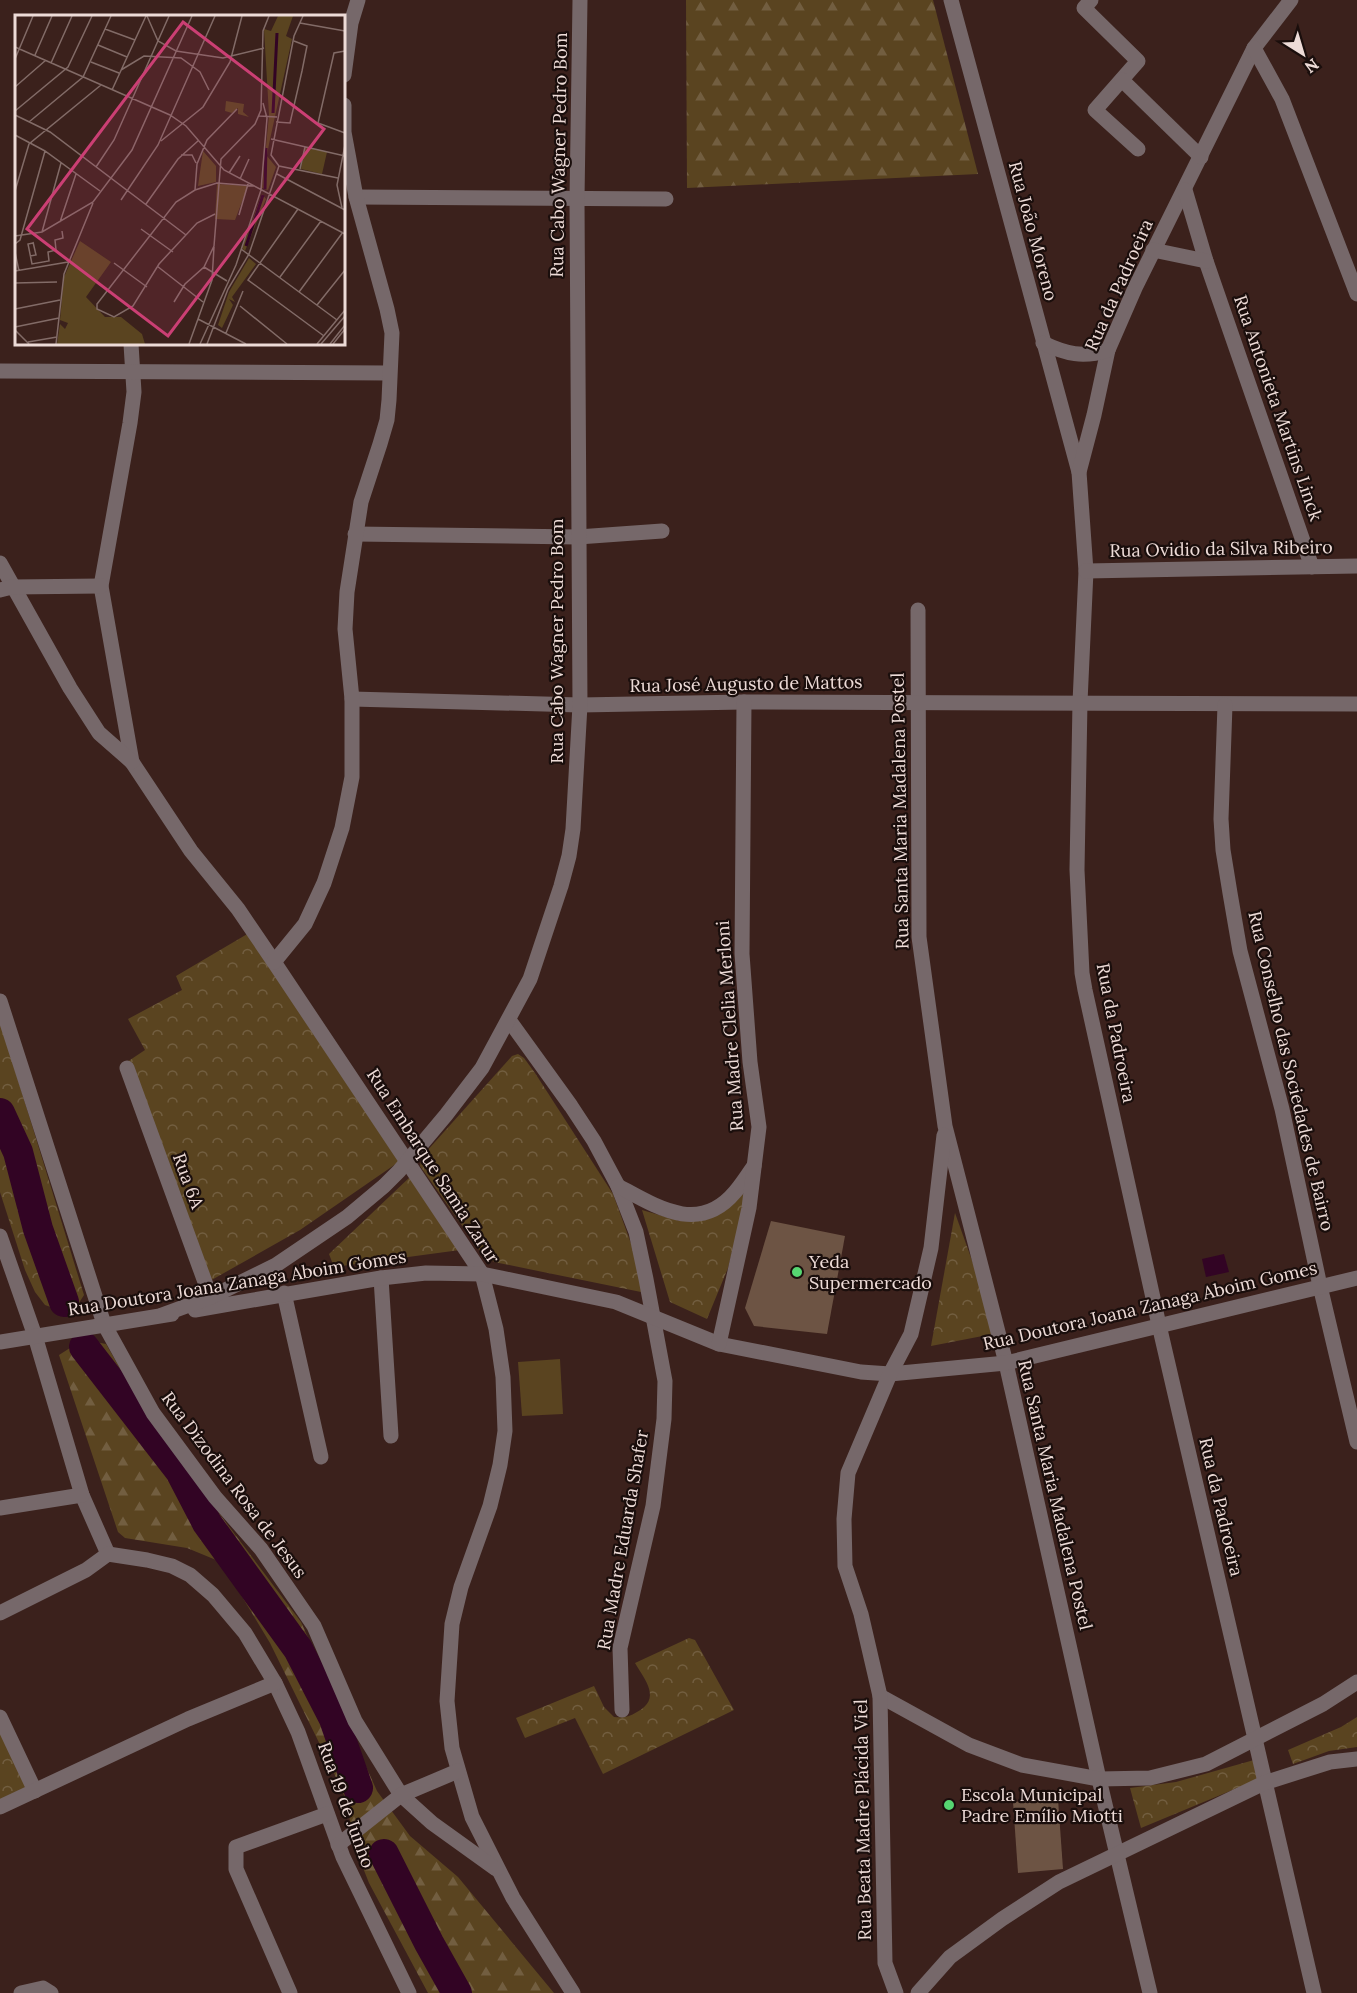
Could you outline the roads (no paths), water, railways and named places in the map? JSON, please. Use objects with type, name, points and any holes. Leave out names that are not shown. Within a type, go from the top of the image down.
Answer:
[{"type":"street","points":[[345,68],[351,23],[358,0]]},
{"type":"street","name":"Rua Cabo Wagner Pedro Bom","points":[[212,1302],[276,1264],[347,1217],[384,1186],[446,1115],[482,1068],[530,979],[569,856],[580,705],[577,199],[580,0]]},
{"type":"street","name":"Rua João Moreno","points":[[951,0],[1079,472]]},
{"type":"street","points":[[1091,0],[1084,8],[1138,62],[1095,110],[1138,149]]},
{"type":"street","name":"Rua da Padroeira","points":[[1291,0],[1254,48],[1153,250],[1108,350],[1079,472],[1086,571],[1080,702],[1077,870],[1082,973],[1159,1325],[1314,1993]]},
{"type":"street","points":[[1254,48],[1282,99],[1357,294]]},
{"type":"street","points":[[1122,80],[1201,157]]},
{"type":"street","points":[[274,962],[305,924],[324,883],[342,828],[352,777],[352,699],[345,629],[346,592],[361,502],[387,420],[392,333],[356,197],[345,137]]},
{"type":"street","name":"Rua Antonieta Martins Linck","points":[[1185,189],[1206,261],[1312,567]]},
{"type":"street","points":[[356,197],[666,199]]},
{"type":"street","points":[[1153,250],[1206,261]]},
{"type":"street","points":[[1043,343],[1062,352],[1077,355],[1108,350]]},
{"type":"street","points":[[131,345],[134,373],[130,423],[101,586],[134,766]]},
{"type":"street","points":[[0,371],[389,373]]},
{"type":"street","points":[[355,534],[578,537],[662,531]]},
{"type":"street","points":[[0,563],[6,588],[99,734],[134,766]]},
{"type":"street","name":"Rua Ovidio da Silva Ribeiro","points":[[1086,571],[1357,566]]},
{"type":"street","points":[[6,588],[101,586]]},
{"type":"street","name":"Rua Santa Maria Madalena Postel","points":[[918,610],[919,937],[945,1126],[1006,1363],[1099,1779],[1150,1993]]},
{"type":"street","name":"Rua José Augusto de Mattos","points":[[352,699],[580,705],[744,702],[1357,704]]},
{"type":"street","name":"Rua Madre Clelia Merloni","points":[[719,1344],[749,1208],[759,1127],[750,1062],[741,954],[744,702]]},
{"type":"street","name":"Rua Conselho das Sociedades de Bairro","points":[[1224,705],[1221,819],[1223,850],[1240,951],[1282,1109],[1320,1286],[1357,1442]]},
{"type":"street","name":"Rua Embarque Samia Zarur","points":[[134,766],[191,851],[238,909],[482,1274],[498,1338],[503,1377],[505,1431],[490,1506],[461,1587],[452,1624],[447,1701],[452,1748],[472,1817],[513,1898],[573,1993]]},
{"type":"street","name":"Rua Dizodina Rosa de Jesus","points":[[0,1001],[104,1324],[153,1413],[215,1497],[261,1549],[314,1626],[355,1721],[401,1795],[432,1823],[499,1871]]},
{"type":"street","name":"Rua Madre Eduarda Shafer","points":[[509,1020],[572,1106],[618,1186],[636,1232],[664,1381],[664,1419],[653,1506],[620,1648],[622,1710]]},
{"type":"street","name":"Rua 6A","points":[[127,1068],[212,1302]]},
{"type":"street","name":"Rua Beata Madre Plácida Viel","points":[[896,1993],[885,1963],[880,1696],[861,1614],[845,1566],[844,1520],[848,1473],[890,1374],[911,1334],[931,1248],[945,1126]]},
{"type":"street","points":[[618,1186],[665,1211],[690,1215],[715,1209],[734,1194],[756,1163]]},
{"type":"street","points":[[0,1236],[35,1336],[82,1495],[108,1554],[86,1570],[0,1613]]},
{"type":"street","name":"Rua Doutora Joana Zanaga Aboim Gomes","points":[[0,1342],[162,1315],[212,1302],[381,1278],[426,1273],[482,1274],[616,1302],[719,1344],[861,1372],[890,1374],[1006,1363],[1357,1278]]},
{"type":"street","points":[[381,1278],[391,1436]]},
{"type":"street","points":[[284,1293],[321,1457]]},
{"type":"street","points":[[0,1508],[82,1495]]},
{"type":"street","name":"Rua 19 de Junho","points":[[108,1554],[172,1566],[190,1575],[213,1595],[245,1633],[275,1683],[298,1732],[338,1845],[358,1891],[409,1993]]},
{"type":"street","points":[[880,1696],[969,1745],[1022,1765],[1099,1779],[1150,1778],[1206,1764],[1323,1704],[1357,1682]]},
{"type":"street","points":[[0,1807],[188,1719],[275,1683]]},
{"type":"street","points":[[0,1717],[35,1791]]},
{"type":"street","points":[[918,1993],[950,1957],[1002,1919],[1059,1882],[1264,1783],[1330,1762],[1357,1759]]},
{"type":"street","points":[[338,1845],[401,1795],[458,1771]]},
{"type":"street","points":[[290,1993],[236,1869],[236,1847],[327,1814]]},
{"type":"street","points":[[21,1993],[43,1988],[51,1993]]},
{"type":"waterway","points":[[0,1113],[18,1152],[38,1229],[64,1302]]},
{"type":"waterway","points":[[84,1347],[180,1471],[207,1523],[298,1649],[334,1719],[358,1788]]},
{"type":"waterway","points":[[384,1854],[457,1993]]},
{"type":"place","name":"Yeda Supermercado","points":[[797,1272]]},
{"type":"place","name":"Escola Municipal Padre Emílio Miotti","points":[[949,1805]]}]
